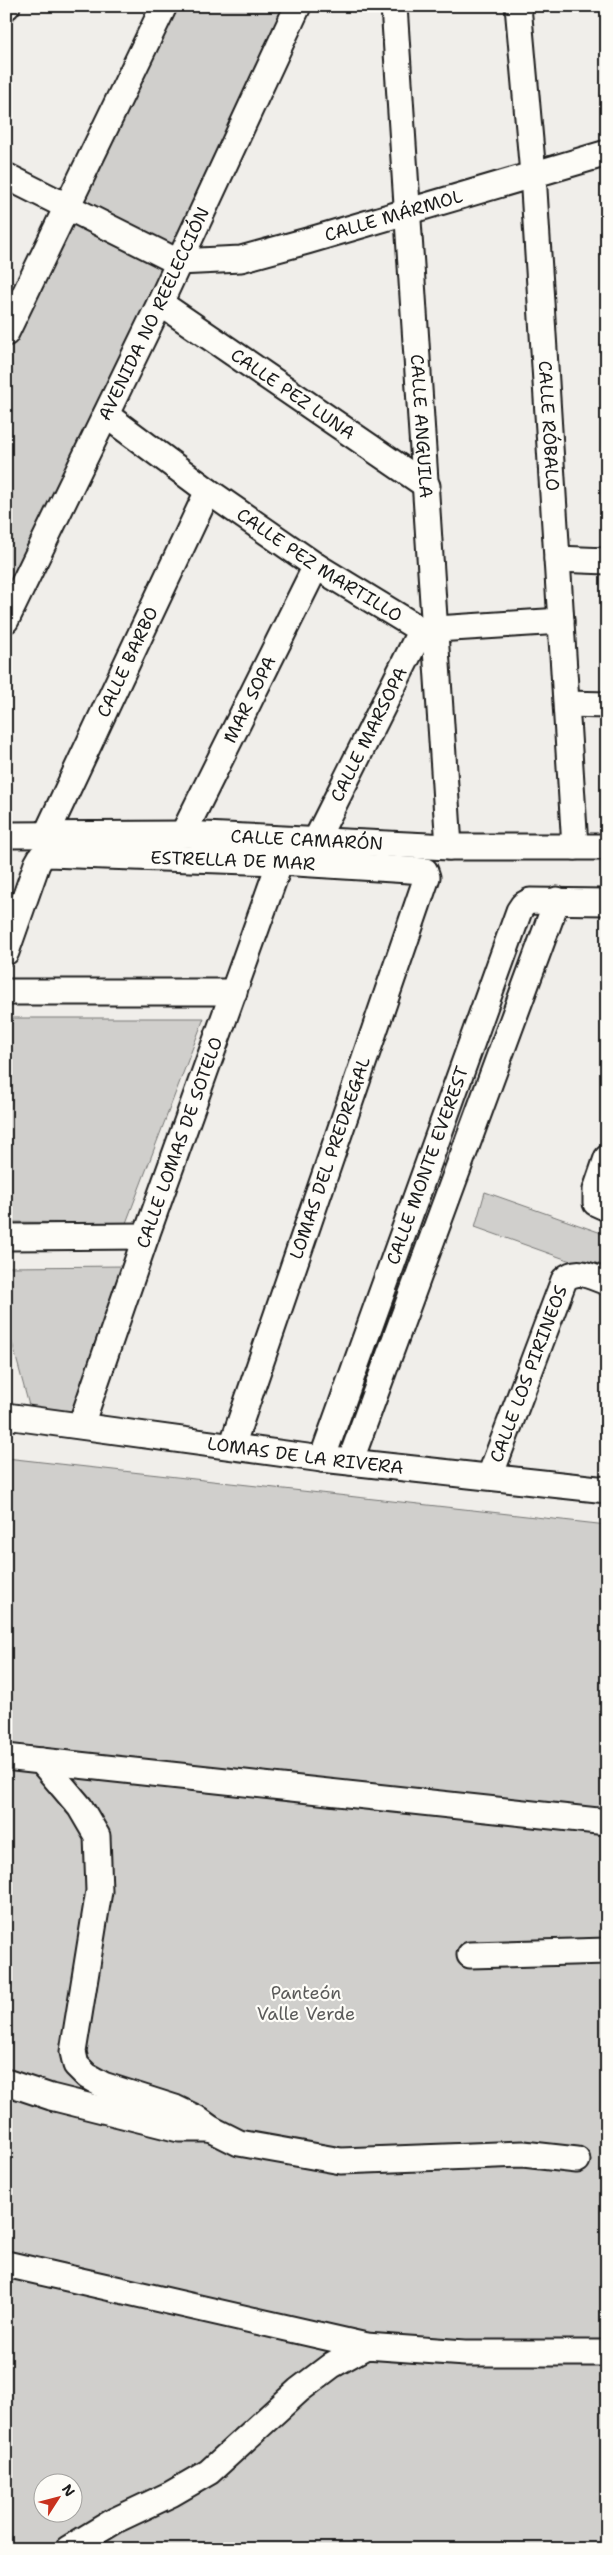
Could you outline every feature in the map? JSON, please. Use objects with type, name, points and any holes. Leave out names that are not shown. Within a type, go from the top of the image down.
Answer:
[{"type":"street","points":[[6,333],[164,6]]},
{"type":"street","name":"AVENIDA NO REELECCIÓN","points":[[6,620],[160,303],[298,6]]},
{"type":"street","name":"CALLE ANGUILA","points":[[394,6],[406,212],[427,486],[427,629],[449,847]]},
{"type":"street","name":"CALLE RÓBALO","points":[[518,6],[533,174],[575,847]]},
{"type":"street","name":"CALLE MÁRMOL","points":[[178,262],[241,259],[607,153]]},
{"type":"street","points":[[6,176],[178,262]]},
{"type":"street","name":"CALLE PEZ LUNA","points":[[160,303],[427,486]]},
{"type":"street","name":"CALLE PEZ MARTILLO","points":[[106,415],[316,566],[427,629]]},
{"type":"street","name":"CALLE BARBO","points":[[47,833],[208,490]]},
{"type":"street","points":[[557,559],[607,561]]},
{"type":"street","name":"MAR SOPA","points":[[183,834],[316,566]]},
{"type":"street","points":[[427,629],[561,621]]},
{"type":"street","name":"CALLE MARSOPA","points":[[316,840],[427,629]]},
{"type":"street","points":[[567,704],[607,706]]},
{"type":"street","name":"CALLE CAMARÓN","points":[[6,835],[47,833],[183,834],[449,847],[607,848]]},
{"type":"street","name":"ESTRELLA DE MAR","points":[[6,952],[41,857],[48,854],[280,862],[425,871]]},
{"type":"street","name":"CALLE LOMAS DE SOTELO","points":[[81,1426],[146,1236],[280,862]]},
{"type":"street","name":"LOMAS DEL PREDREGAL","points":[[232,1446],[424,886],[427,877],[425,871]]},
{"type":"street","name":"CALLE MONTE EVEREST","points":[[350,1462],[557,900]]},
{"type":"street","name":"CALLE MONTE EVEREST","points":[[322,1459],[519,911],[523,905],[530,901],[607,902]]},
{"type":"street","points":[[6,992],[234,992]]},
{"type":"street","points":[[602,1206],[596,1190],[607,1158]]},
{"type":"street","points":[[6,1237],[146,1236]]},
{"type":"street","name":"CALLE LOS PIRINEOS","points":[[490,1476],[564,1280],[570,1274],[579,1272],[607,1282]]},
{"type":"street","name":"LOMAS DE LA RIVERA","points":[[6,1416],[322,1459],[607,1490]]},
{"type":"street","points":[[6,1757],[607,1822]]},
{"type":"street","points":[[42,1761],[80,1807],[97,1836],[99,1891],[73,2052],[76,2065],[87,2076],[103,2085],[175,2108],[239,2143],[341,2161],[523,2154],[577,2160]]},
{"type":"street","points":[[470,1956],[607,1951]]},
{"type":"street","points":[[6,2082],[51,2097],[179,2129],[211,2129]]},
{"type":"street","points":[[6,2264],[366,2346],[465,2353],[607,2353]]},
{"type":"street","points":[[68,2549],[116,2520],[171,2494],[209,2472],[299,2390],[332,2365],[366,2346]]},
{"type":"green space","points":[[166,6],[299,6],[6,620],[6,333]]},
{"type":"green space","points":[[13,1018],[204,1018],[126,1223],[6,1222],[6,1034]]},
{"type":"green space","points":[[485,1192],[607,1235],[607,1274],[475,1227]]},
{"type":"green space","points":[[128,1266],[80,1416],[31,1413],[6,1320],[6,1267]]},
{"type":"green space","name":"Panteón Valle Verde","points":[[6,1458],[607,1525],[607,2549],[6,2549]]}]
